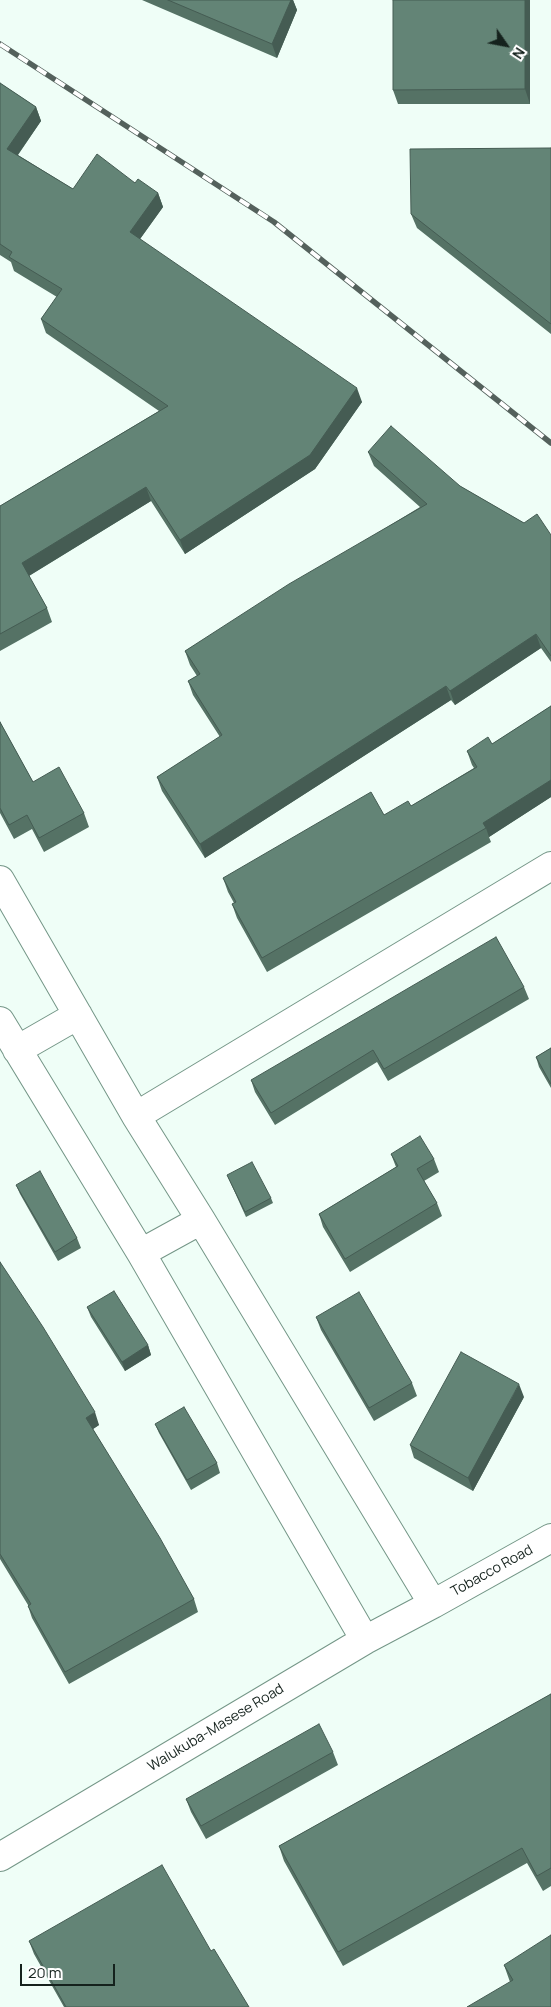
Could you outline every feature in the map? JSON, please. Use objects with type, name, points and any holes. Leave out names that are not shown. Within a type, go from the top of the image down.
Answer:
[{"type":"street","points":[[136,1116],[551,866]]},
{"type":"street","points":[[0,880],[136,1116],[434,1604]]},
{"type":"street","points":[[17,1050],[78,1015]]},
{"type":"street","points":[[0,1021],[141,1253],[364,1640]]},
{"type":"street","points":[[141,1253],[201,1220]]},
{"type":"street","name":"Tobacco Road","points":[[434,1604],[551,1538]]},
{"type":"street","name":"Walukuba-Masese Road","points":[[0,1856],[364,1640],[434,1604]]},
{"type":"building","points":[[168,0],[291,0],[272,44]]},
{"type":"building","points":[[393,0],[525,0],[525,89],[393,90]]},
{"type":"building","points":[[0,83],[36,107],[7,149],[73,189],[97,154],[135,183],[138,179],[158,193],[130,232],[357,388],[310,455],[180,540],[146,487],[22,563],[47,608],[0,634],[0,506],[168,406],[41,319],[62,289],[9,257],[12,252],[0,244]]},
{"type":"building","points":[[551,148],[551,324],[411,214],[410,149]]},
{"type":"building","points":[[391,426],[460,486],[524,523],[537,514],[551,535],[551,656],[536,634],[450,691],[446,686],[200,844],[157,777],[222,735],[188,681],[200,674],[185,651],[289,584],[427,504],[368,452]]},
{"type":"building","points":[[551,706],[551,780],[483,823],[486,828],[262,958],[232,904],[236,902],[223,878],[371,792],[384,815],[408,801],[411,806],[477,767],[467,751],[488,737],[492,744]]},
{"type":"building","points":[[0,722],[33,782],[59,767],[84,813],[39,838],[27,815],[9,825],[0,808]]},
{"type":"building","points":[[496,937],[524,987],[384,1069],[373,1050],[271,1113],[251,1080]]},
{"type":"building","points":[[551,1048],[551,1084],[536,1057]]},
{"type":"building","points":[[420,1136],[434,1159],[417,1169],[437,1203],[345,1259],[319,1214],[398,1166],[391,1154]]},
{"type":"building","points":[[252,1162],[271,1198],[245,1212],[227,1175]]},
{"type":"building","points":[[40,1171],[77,1238],[55,1252],[16,1185]]},
{"type":"building","points":[[0,1262],[43,1327],[95,1412],[86,1418],[160,1538],[194,1599],[65,1672],[28,1606],[31,1604],[0,1554]]},
{"type":"building","points":[[114,1291],[148,1345],[122,1362],[87,1307]]},
{"type":"building","points":[[359,1292],[412,1383],[369,1408],[316,1317]]},
{"type":"building","points":[[461,1352],[519,1384],[468,1478],[410,1445]]},
{"type":"building","points":[[184,1407],[217,1463],[187,1480],[155,1424]]},
{"type":"building","points":[[551,1694],[551,1868],[537,1876],[522,1848],[338,1952],[279,1846]]},
{"type":"building","points":[[319,1724],[333,1752],[201,1826],[186,1799]]},
{"type":"building","points":[[162,1865],[211,1951],[214,1949],[249,2007],[66,2007],[29,1941]]},
{"type":"building","points":[[551,1935],[551,2007],[467,2007],[513,1980],[504,1965]]},
{"type":"railway","points":[[0,44],[274,222],[551,443]]}]
